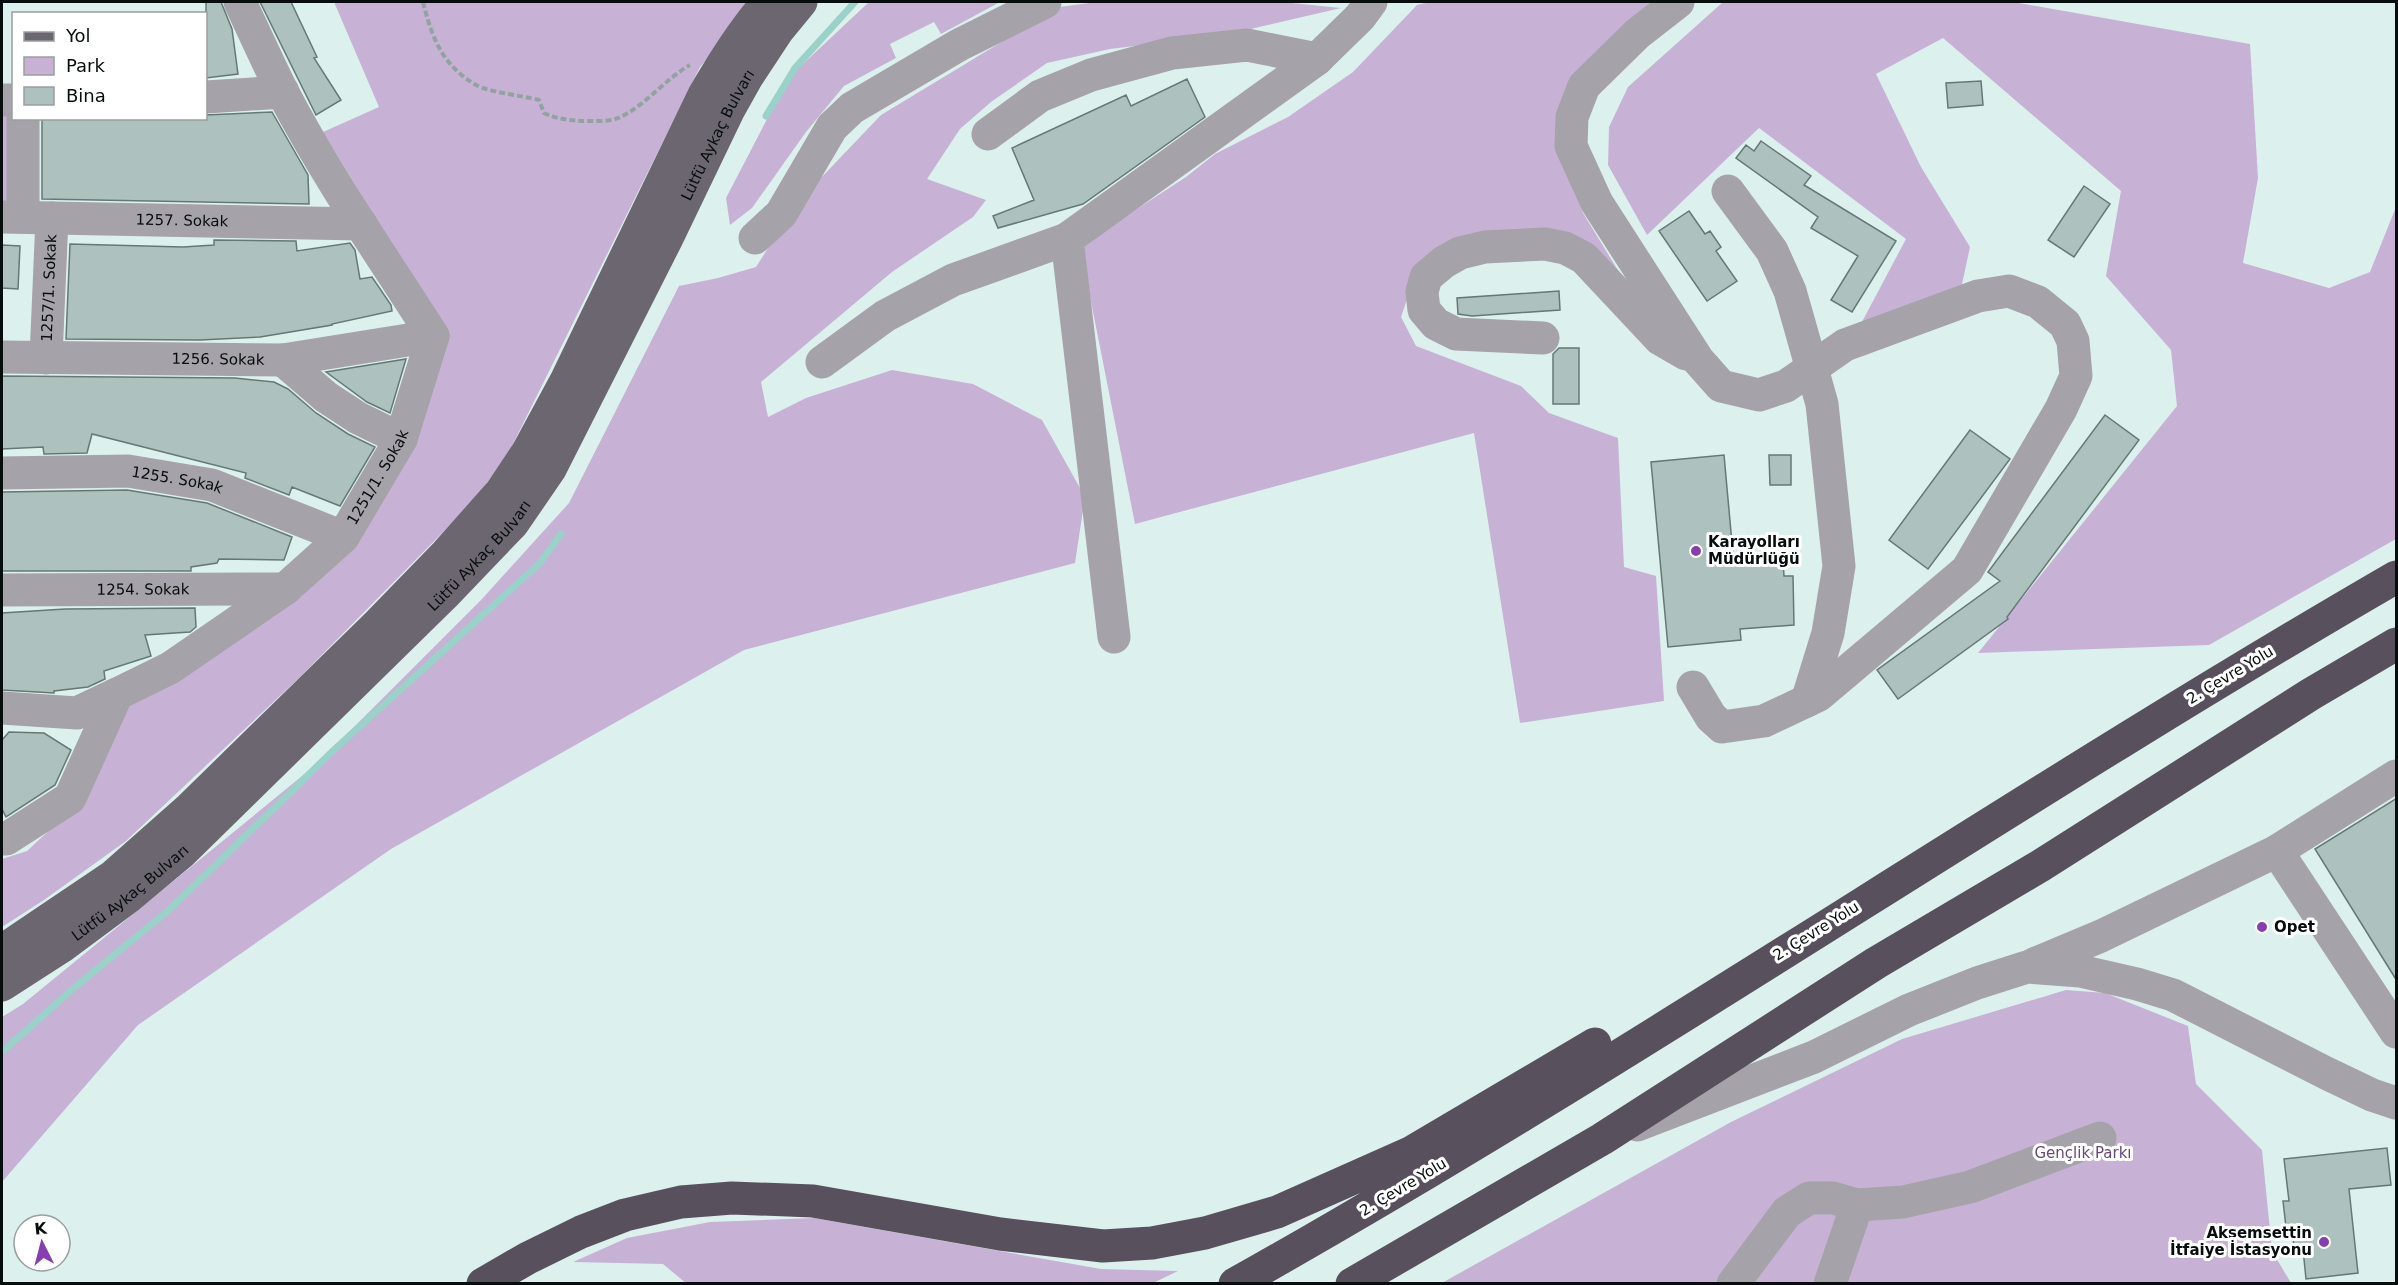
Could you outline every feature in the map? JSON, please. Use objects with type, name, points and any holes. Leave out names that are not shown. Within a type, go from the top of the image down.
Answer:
[{"type":"highway","name":"2. Çevre Yolu","points":[[1235,1284],[1494,1133],[2040,791],[2289,639],[2397,577]]},
{"type":"highway","points":[[1352,1284],[1602,1139],[1876,963],[2040,866],[2311,694],[2397,644]]},
{"type":"highway","points":[[483,1284],[528,1258],[581,1232],[625,1215],[681,1202],[732,1198],[813,1201],[1000,1234],[1103,1246],[1152,1243],[1205,1233],[1277,1212],[1412,1152],[1610,1034],[1678,1001],[1725,988]]},
{"type":"main road","name":"Lütfü Aykaç Bulvarı","points":[[2,951],[112,877],[182,815],[378,624],[446,554],[501,492],[527,453],[567,379],[704,95],[727,56],[768,2]]},
{"type":"main road","name":"Lütfü Aykaç Bulvarı","points":[[2,985],[61,947],[127,898],[182,852],[444,595],[513,523],[549,469],[661,250],[728,111],[778,30],[801,2]]},
{"type":"main road","points":[[636,234],[645,250],[661,250]]},
{"type":"street","points":[[240,2],[283,92],[361,224],[433,336]]},
{"type":"street","points":[[755,238],[781,214],[832,127],[852,108],[959,45],[1045,2]]},
{"type":"street","points":[[822,362],[885,316],[953,280],[1066,239],[1317,59],[1360,17],[1371,2]]},
{"type":"street","points":[[1678,2],[1637,34],[1584,86],[1572,117],[1571,146],[1597,203],[1698,360],[1721,386],[1759,394],[1786,386],[1845,345],[1978,296],[2009,291],[2037,302],[2065,324],[2073,341],[2076,376],[2061,409],[1966,570],[1819,695],[1764,721],[1722,727],[1711,717],[1693,687]]},
{"type":"street","points":[[988,134],[1040,96],[1091,75],[1172,53],[1247,45],[1317,59]]},
{"type":"street","points":[[207,97],[283,92]]},
{"type":"street","name":"1257/1. Sokak","points":[[24,120],[26,217],[46,358]]},
{"type":"street","points":[[1728,191],[1772,250],[1790,291],[1813,368],[1821,404],[1839,567],[1828,633],[1807,701]]},
{"type":"street","name":"1257. Sokak","points":[[26,217],[361,224]]},
{"type":"street","points":[[1066,239],[1114,637]]},
{"type":"street","points":[[1543,338],[1456,334],[1436,324],[1424,310],[1422,292],[1426,277],[1444,262],[1460,253],[1485,247],[1545,244],[1565,248],[1584,258],[1660,339],[1698,360]]},
{"type":"street","name":"1256. Sokak","points":[[2,357],[283,360],[433,336]]},
{"type":"street","name":"1251/1. Sokak","points":[[2,708],[77,713],[170,668],[285,589],[343,537],[401,439],[433,336]]},
{"type":"street","points":[[283,360],[326,397],[358,418],[401,439]]},
{"type":"street","name":"1255. Sokak","points":[[2,474],[128,471],[212,485],[343,537]]},
{"type":"street","name":"1254. Sokak","points":[[2,590],[285,589]]},
{"type":"street","points":[[2,839],[6,839],[70,798],[117,694]]},
{"type":"street","points":[[1602,1139],[1814,1057],[1909,1010],[2027,967],[2101,936],[2277,851],[2397,776]]},
{"type":"street","points":[[2277,851],[2397,1032]]},
{"type":"street","points":[[2027,967],[2080,971],[2173,995],[2326,1073],[2372,1095],[2397,1103]]},
{"type":"street","points":[[1733,1284],[1788,1212],[1809,1198],[1833,1198],[1857,1205],[1903,1202],[1970,1187],[2100,1138]]},
{"type":"street","points":[[1830,1284],[1857,1205]]},
{"type":"path","points":[[423,2],[431,32],[445,60],[477,86],[539,99],[544,113],[556,119],[586,121],[618,118],[642,102],[674,74],[710,54],[727,56]]},
{"type":"green space","points":[[334,2],[753,2],[700,67],[508,454],[481,491],[300,677],[126,841],[2,927],[2,859],[27,851],[87,795],[129,704],[344,555],[443,329],[323,132],[379,107]]},
{"type":"green space","points":[[869,2],[1000,2],[941,34],[934,22],[890,44],[896,58],[844,86],[806,132],[752,208],[730,225],[726,198],[789,77]]},
{"type":"green space","points":[[1097,2],[1282,2],[1341,8],[1225,35],[1110,49],[1047,63],[991,102],[960,129],[927,179],[986,200],[973,217],[892,272],[761,382],[768,417],[806,398],[892,370],[973,384],[1042,420],[1085,497],[1075,563],[744,650],[391,849],[138,1025],[2,1182],[2,1017],[23,1004],[318,763],[482,599],[569,503],[679,286],[756,267],[797,203],[881,115],[1059,7]]},
{"type":"green space","points":[[1430,2],[1663,2],[1580,76],[1570,170],[1583,213],[1619,272],[1545,237],[1412,285],[1401,317],[1416,346],[1521,386],[1549,413],[1618,438],[1624,567],[1656,576],[1664,701],[1520,723],[1474,433],[1135,524],[1080,246],[1186,177],[1215,154],[1288,117],[1353,72],[1417,5]]},
{"type":"green space","points":[[1723,2],[2013,2],[2250,44],[2258,178],[2243,263],[2329,288],[2370,272],[2396,207],[2396,539],[2209,645],[1978,653],[2177,406],[2171,350],[2106,276],[2121,191],[1943,38],[1876,74],[1921,167],[1970,247],[1959,298],[1855,335],[1906,239],[1759,128],[1647,235],[1608,165],[1609,127],[1628,87]]},
{"type":"green space","points":[[2,113],[12,113],[18,203],[2,203]]},
{"type":"green space","name":"Gençlik Parkı","points":[[2066,990],[2105,993],[2188,1026],[2196,1084],[2262,1150],[2272,1251],[2291,1283],[1440,1284],[1731,1122],[1902,1039]]},
{"type":"green space","points":[[814,1218],[1101,1269],[1178,1271],[1151,1284],[687,1284],[663,1264],[573,1262],[627,1238],[710,1222]]},
{"type":"building","points":[[206,2],[221,2],[232,29],[238,74],[207,78]]},
{"type":"building","points":[[260,2],[291,2],[317,57],[314,58],[341,100],[316,115]]},
{"type":"building","points":[[1187,79],[1205,117],[1083,204],[998,228],[993,216],[1034,200],[1012,148],[1126,95],[1131,106]]},
{"type":"building","points":[[1981,81],[1983,105],[1948,108],[1946,83]]},
{"type":"building","points":[[272,112],[308,175],[309,204],[42,199],[42,120],[207,120],[207,115]]},
{"type":"building","points":[[1761,141],[1811,176],[1804,185],[1896,241],[1852,312],[1831,300],[1858,256],[1811,228],[1818,217],[1736,158],[1746,145],[1754,151]]},
{"type":"building","points":[[2084,186],[2110,204],[2074,257],[2048,240]]},
{"type":"building","points":[[1689,211],[1705,234],[1710,231],[1721,247],[1716,251],[1737,281],[1707,301],[1659,231]]},
{"type":"building","points":[[214,240],[296,241],[297,251],[350,243],[355,250],[360,279],[372,277],[391,305],[392,311],[332,325],[260,337],[200,340],[66,339],[70,244],[183,247],[214,245]]},
{"type":"building","points":[[2,245],[20,246],[18,289],[2,288]]},
{"type":"building","points":[[1559,291],[1560,310],[1472,316],[1458,314],[1457,298]]},
{"type":"building","points":[[1559,348],[1579,348],[1579,404],[1553,404],[1553,354]]},
{"type":"building","points":[[406,359],[390,413],[367,402],[326,372]]},
{"type":"building","points":[[2,376],[235,378],[274,382],[288,389],[316,413],[348,434],[375,447],[340,506],[292,487],[289,495],[245,478],[246,473],[92,434],[87,453],[44,454],[43,447],[2,449]]},
{"type":"building","points":[[2105,415],[2139,440],[2007,617],[2008,619],[1898,699],[1877,670],[2000,581],[1988,572]]},
{"type":"building","points":[[1970,430],[2010,459],[1928,569],[1889,540]]},
{"type":"building","name":"Karayolları Müdürlüğü","points":[[1724,455],[1734,565],[1783,560],[1784,576],[1793,576],[1794,625],[1740,629],[1741,640],[1668,647],[1651,462]]},
{"type":"building","points":[[1769,455],[1791,455],[1791,485],[1770,485]]},
{"type":"building","points":[[127,490],[207,503],[292,537],[284,560],[219,559],[217,563],[191,567],[191,571],[2,571],[2,492]]},
{"type":"building","points":[[195,608],[196,627],[190,632],[145,635],[151,656],[104,671],[105,679],[88,687],[54,691],[54,693],[2,690],[2,613],[65,609]]},
{"type":"building","points":[[9,732],[44,733],[71,750],[55,785],[6,817],[2,809],[2,740]]},
{"type":"building","points":[[2397,798],[2397,981],[2315,849]]},
{"type":"building","points":[[2387,1148],[2391,1185],[2349,1189],[2358,1273],[2306,1279],[2303,1249],[2294,1250],[2293,1235],[2287,1236],[2283,1201],[2289,1201],[2284,1159]]},
{"type":"waterway","points":[[766,116],[795,68],[855,2]]},
{"type":"waterway","points":[[2,1052],[75,987],[169,910],[336,748],[540,563],[561,534]]},
{"type":"place","name":"Karayolları Müdürlüğü","points":[[1696,551]]},
{"type":"place","name":"Opet","points":[[2262,927]]},
{"type":"place","name":"Akşemsettin İtfaiye İstasyonu","points":[[2324,1242]]}]
